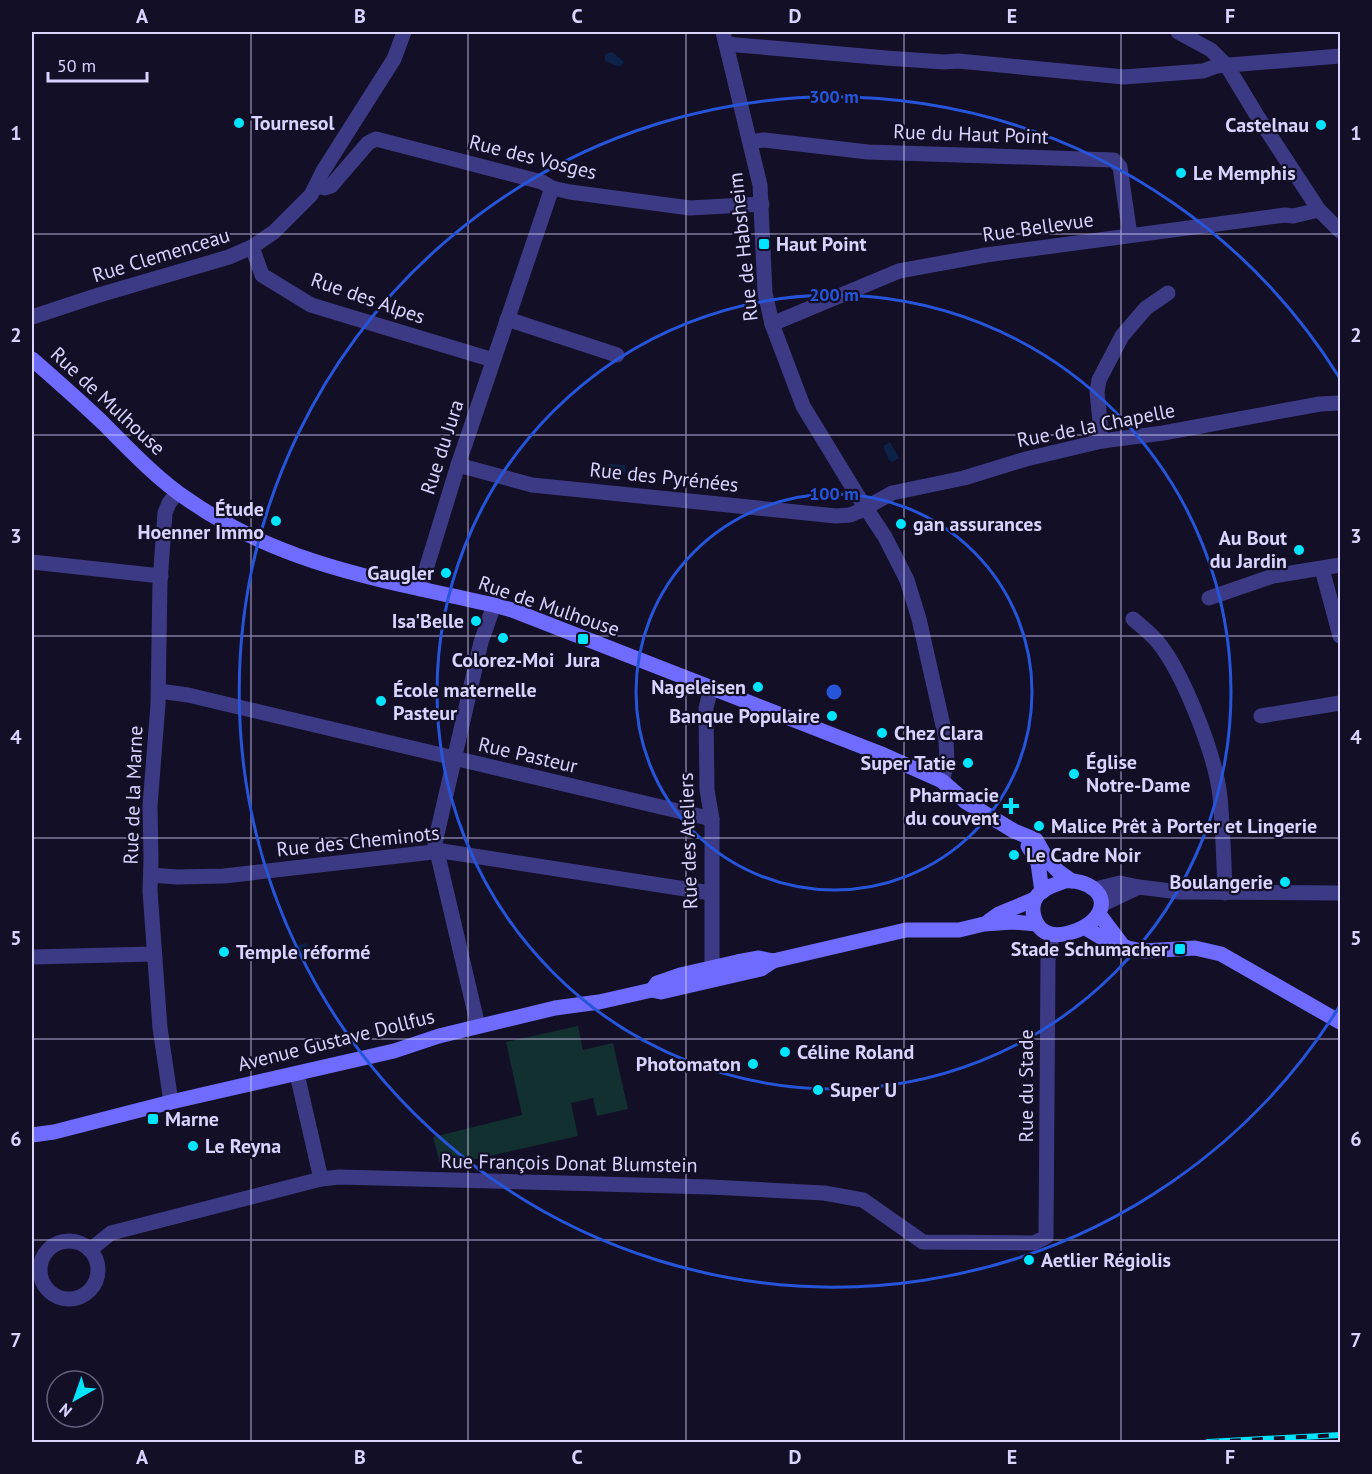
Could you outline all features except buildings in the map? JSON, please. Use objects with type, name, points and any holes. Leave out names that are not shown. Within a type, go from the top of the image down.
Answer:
[{"type":"main road","name":"Rue de Mulhouse","points":[[32,359],[177,493],[245,534],[334,569],[494,604],[884,755],[942,781],[966,802],[1014,831],[1036,840],[1048,861],[1058,872],[1072,881]]},
{"type":"main road","name":"Rue de Mulhouse","points":[[1014,831],[1024,841],[1038,863],[1039,895]]},
{"type":"main road","points":[[1100,909],[1093,921],[1084,927],[1071,933],[1052,935],[1043,931],[1037,924],[1033,911],[1039,895],[1047,888],[1072,881],[1088,884],[1095,890],[1100,909],[1123,946]]},
{"type":"main road","name":"Avenue Gustave Dollfus","points":[[984,924],[999,914],[1039,895]]},
{"type":"main road","name":"Avenue Gustave Dollfus","points":[[32,1135],[297,1074],[404,1048],[429,1038],[555,1008],[599,1002],[652,990],[661,992],[761,969],[773,961],[906,930],[959,930],[984,924],[1012,922],[1037,924]]},
{"type":"main road","points":[[1084,927],[1109,942],[1143,951],[1195,948],[1221,954],[1341,1022]]},
{"type":"main road","name":"Avenue Gustave Dollfus","points":[[652,990],[657,983],[711,968],[759,958],[773,961]]},
{"type":"street","name":"Rue Clemenceau","points":[[32,317],[252,248],[282,225],[303,204],[316,186],[323,171],[394,59],[404,32]]},
{"type":"street","points":[[1178,32],[1211,50],[1227,66],[1319,210],[1341,231]]},
{"type":"street","points":[[725,38],[897,58],[958,61],[1124,77],[1203,71],[1217,66],[1341,56]]},
{"type":"street","name":"Rue de Habsheim","points":[[725,38],[762,204],[764,272],[772,324],[803,406],[900,563],[907,580],[919,620],[948,754],[942,781]]},
{"type":"street","name":"Rue des Vosges","points":[[316,186],[325,188],[331,186],[368,143],[376,139],[542,182],[552,188],[690,208],[762,204]]},
{"type":"street","name":"Rue du Haut Point","points":[[750,142],[765,140],[868,152],[1114,160],[1120,167],[1130,235]]},
{"type":"street","name":"Rue du Jura","points":[[420,589],[458,465],[552,188]]},
{"type":"street","name":"Rue Bellevue","points":[[772,324],[899,271],[986,255],[1285,215],[1293,216],[1319,210]]},
{"type":"street","name":"Rue des Alpes","points":[[252,248],[262,275],[311,305],[493,360]]},
{"type":"street","points":[[1102,441],[1096,392],[1099,380],[1122,336],[1141,313],[1168,293]]},
{"type":"street","points":[[507,319],[617,355]]},
{"type":"street","name":"Rue de la Chapelle","points":[[866,508],[892,493],[964,478],[1026,459],[1102,441],[1163,433],[1320,404],[1341,403]]},
{"type":"street","name":"Rue des Pyrénées","points":[[458,465],[531,485],[836,516],[850,515],[866,508]]},
{"type":"street","name":"Rue de la Marne","points":[[171,1102],[160,1028],[154,954],[150,891],[150,806],[159,691],[161,576],[165,513],[177,493]]},
{"type":"street","points":[[32,561],[161,576]]},
{"type":"street","points":[[1209,598],[1273,576],[1341,565]]},
{"type":"street","points":[[1322,568],[1341,636]]},
{"type":"street","points":[[478,1026],[435,843],[481,642],[494,604]]},
{"type":"street","points":[[1133,619],[1157,641],[1178,675],[1194,708],[1217,777],[1225,893]]},
{"type":"street","name":"Rue des Ateliers","points":[[711,688],[706,708],[707,779],[712,819],[711,968]]},
{"type":"street","name":"Rue Pasteur","points":[[159,691],[188,695],[712,819]]},
{"type":"street","points":[[1261,716],[1341,703]]},
{"type":"street","name":"Rue des Cheminots","points":[[151,875],[224,876],[454,852],[711,893]]},
{"type":"street","points":[[1095,890],[1120,883],[1179,892],[1341,893]]},
{"type":"street","points":[[1100,909],[1139,887]]},
{"type":"street","name":"Rue du Stade","points":[[1046,1237],[1048,971],[1052,935]]},
{"type":"street","points":[[32,957],[154,954]]},
{"type":"street","points":[[693,984],[699,978],[712,972],[711,968]]},
{"type":"street","points":[[297,1074],[321,1179]]},
{"type":"street","name":"Rue François Donat Blumstein","points":[[90,1250],[111,1233],[321,1179],[339,1177],[824,1192],[863,1200],[923,1242],[1034,1243],[1046,1237]]},
{"type":"green space","points":[[578,1026],[583,1050],[613,1043],[628,1109],[597,1116],[593,1098],[571,1103],[578,1136],[441,1167],[433,1137],[522,1115],[506,1042]]},
{"type":"green space","points":[[522,1158],[545,1159],[545,1170],[521,1170]]},
{"type":"water","points":[[612,52],[624,62],[620,67],[605,61],[605,54]]},
{"type":"water","points":[[890,442],[899,458],[892,462],[883,446]]},
{"type":"water","points":[[609,464],[625,465],[626,473],[609,472],[606,468]]},
{"type":"water","points":[[307,943],[309,952],[293,955],[290,953],[291,947]]},
{"type":"railway","points":[[1208,1442],[1340,1435]]},
{"type":"place","name":"Tournesol","points":[[239,123]]},
{"type":"place","name":"Castelnau","points":[[1321,125]]},
{"type":"place","name":"Le Memphis","points":[[1181,173]]},
{"type":"place","name":"Haut Point","points":[[764,244]]},
{"type":"place","name":"Étude Hoenner Immo","points":[[276,521]]},
{"type":"place","name":"gan assurances","points":[[901,524]]},
{"type":"place","name":"Au Bout du Jardin","points":[[1299,550]]},
{"type":"place","name":"Gaugler","points":[[446,573]]},
{"type":"place","name":"Isa'Belle","points":[[476,621]]},
{"type":"place","name":"Colorez-Moi","points":[[503,638]]},
{"type":"place","name":"Jura","points":[[583,639]]},
{"type":"place","name":"Nageleisen","points":[[758,687]]},
{"type":"place","name":"École maternelle Pasteur","points":[[381,701]]},
{"type":"place","name":"Banque Populaire","points":[[832,716]]},
{"type":"place","name":"Chez Clara","points":[[882,733]]},
{"type":"place","name":"Super Tatie","points":[[968,763]]},
{"type":"place","name":"Église Notre-Dame","points":[[1074,774]]},
{"type":"place","name":"Pharmacie du couvent","points":[[1011,806]]},
{"type":"place","name":"Malice Prêt à Porter et Lingerie","points":[[1039,826]]},
{"type":"place","name":"Le Cadre Noir","points":[[1014,855]]},
{"type":"place","name":"Boulangerie","points":[[1285,882]]},
{"type":"place","name":"Stade Schumacher","points":[[1180,949]]},
{"type":"place","name":"Temple réformé","points":[[224,952]]},
{"type":"place","name":"Céline Roland","points":[[785,1052]]},
{"type":"place","name":"Photomaton","points":[[753,1064]]},
{"type":"place","name":"Super U","points":[[818,1090]]},
{"type":"place","name":"Marne","points":[[153,1119]]},
{"type":"place","name":"Le Reyna","points":[[193,1146]]},
{"type":"place","name":"Aetlier Régiolis","points":[[1029,1260]]}]
